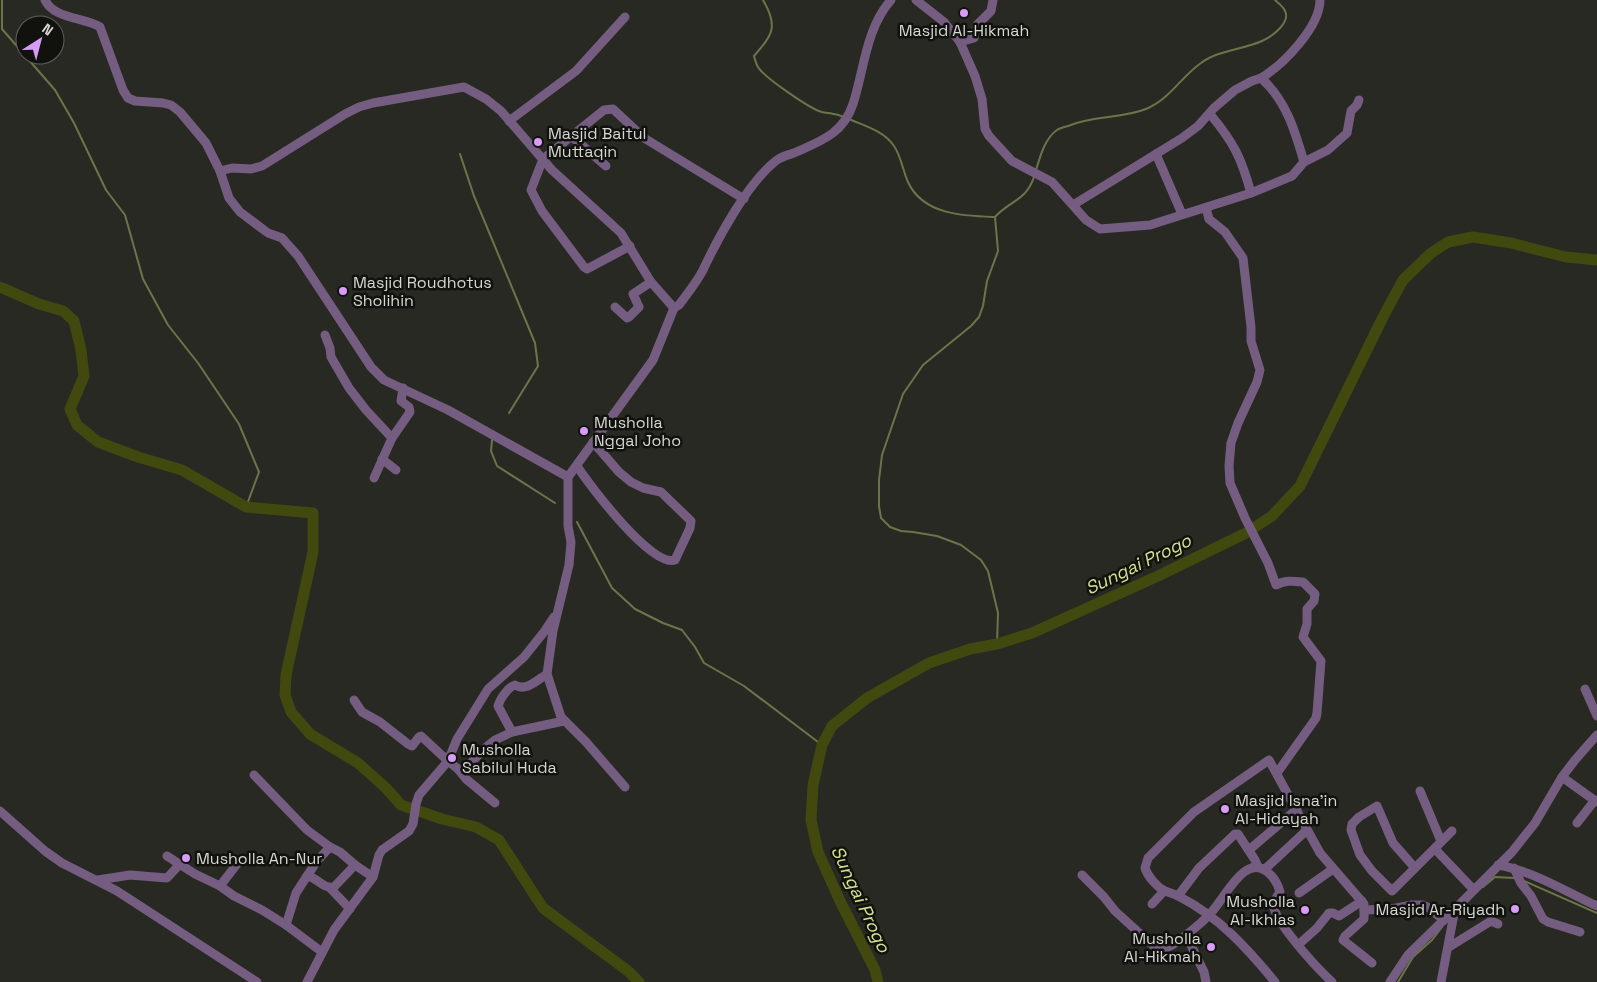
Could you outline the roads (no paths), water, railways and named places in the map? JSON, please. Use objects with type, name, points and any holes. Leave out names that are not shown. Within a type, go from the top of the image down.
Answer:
[{"type":"street","points":[[44,0],[48,7],[57,12],[94,23],[100,27],[123,90],[128,98],[135,101],[164,103],[171,105],[180,112],[206,143],[220,171],[229,198],[240,212],[268,233],[282,238],[298,256],[371,367],[384,380],[448,410],[568,477]]},
{"type":"street","points":[[625,786],[586,742],[564,721],[559,713],[547,674],[553,631],[570,565],[568,477],[652,360],[674,308],[679,305],[702,270],[715,243],[757,182],[778,159],[827,138],[842,126],[850,114],[856,96],[877,20],[891,0]]},
{"type":"street","points":[[916,0],[944,22],[960,42],[975,76],[982,99],[985,129],[989,136],[1012,161],[1052,182],[1096,227],[1105,230],[1150,224],[1206,208],[1292,176],[1304,162],[1328,150],[1347,133],[1351,111],[1358,100]]},
{"type":"street","points":[[960,42],[974,38],[977,25],[991,11],[993,0]]},
{"type":"street","points":[[1073,205],[1198,126],[1214,108],[1235,90],[1272,71],[1293,51],[1315,20],[1319,11],[1320,0]]},
{"type":"street","points":[[509,121],[576,71],[625,17]]},
{"type":"street","points":[[1261,78],[1284,107],[1294,127],[1304,162]]},
{"type":"street","points":[[220,171],[232,168],[251,169],[262,166],[345,114],[366,105],[449,88],[464,87],[474,91],[501,111],[552,170],[621,233],[651,282],[674,308]]},
{"type":"street","points":[[630,246],[587,269],[542,211],[531,190],[543,159],[604,110],[613,109],[644,138],[744,199]]},
{"type":"street","points":[[1210,114],[1237,151],[1251,192]]},
{"type":"street","points":[[570,136],[606,166]]},
{"type":"street","points":[[1156,154],[1182,214]]},
{"type":"street","points":[[1206,208],[1209,219],[1225,232],[1242,255],[1251,341],[1260,370],[1257,382],[1231,443],[1230,483],[1268,563],[1276,585],[1290,581],[1303,582],[1315,594],[1314,601],[1307,609],[1307,624],[1303,636],[1306,643],[1320,657],[1321,661],[1316,718],[1276,773]]},
{"type":"street","points":[[615,307],[627,318],[629,317],[639,307],[633,294],[651,282]]},
{"type":"street","points":[[325,336],[330,348],[330,357],[350,388],[366,410],[392,438]]},
{"type":"street","points":[[403,388],[401,401],[410,410]]},
{"type":"street","points":[[374,478],[392,438],[419,396]]},
{"type":"street","points":[[577,466],[597,493],[640,541],[661,559],[673,561],[678,558],[691,521],[661,492],[637,485],[619,472],[593,442]]},
{"type":"street","points":[[382,459],[396,470]]},
{"type":"street","points":[[307,982],[334,930],[373,877],[382,850],[407,833],[413,824],[416,804],[422,790],[448,761],[457,739],[488,689],[524,657],[544,632],[561,604]]},
{"type":"street","points":[[512,732],[511,727],[498,708],[500,700],[512,686],[527,687],[547,674]]},
{"type":"street","points":[[1585,689],[1597,716]]},
{"type":"street","points":[[354,700],[362,712],[380,722],[408,744],[412,746],[421,736],[494,803]]},
{"type":"street","points":[[458,769],[468,766],[489,744],[499,737],[512,732],[564,721]]},
{"type":"street","points":[[1390,982],[1408,955],[1455,911],[1473,889],[1512,852],[1534,823],[1562,777],[1597,735]]},
{"type":"street","points":[[1275,982],[1231,933],[1210,914],[1164,890],[1146,872],[1145,864],[1148,858],[1194,812],[1269,760],[1320,852],[1363,906],[1364,919],[1343,940],[1372,963]]},
{"type":"street","points":[[254,775],[307,830],[373,877]]},
{"type":"street","points":[[1562,777],[1596,801],[1577,823]]},
{"type":"street","points":[[1420,791],[1438,845],[1473,889]]},
{"type":"street","points":[[1415,868],[1394,843],[1377,806],[1359,817],[1352,824],[1351,830],[1360,855],[1372,871],[1392,891],[1415,868],[1438,845],[1452,831]]},
{"type":"street","points":[[1248,850],[1297,809]]},
{"type":"street","points":[[0,811],[56,859],[78,872],[98,880],[257,982]]},
{"type":"street","points":[[1082,875],[1115,911],[1157,949],[1167,948],[1186,935],[1210,914],[1245,871],[1261,868],[1307,830]]},
{"type":"street","points":[[1178,896],[1184,885],[1199,868],[1232,835],[1238,834],[1261,868],[1273,877],[1280,892],[1273,903],[1275,914],[1317,968],[1332,982]]},
{"type":"street","points":[[286,925],[296,893],[330,847]]},
{"type":"street","points":[[166,856],[286,925],[322,952]]},
{"type":"street","points":[[220,886],[237,864]]},
{"type":"street","points":[[98,880],[130,875],[167,878],[179,865]]},
{"type":"street","points":[[1498,865],[1517,875],[1597,906]]},
{"type":"street","points":[[330,888],[341,882],[355,866]]},
{"type":"street","points":[[1299,893],[1333,869]]},
{"type":"street","points":[[1517,875],[1543,919],[1580,932]]},
{"type":"street","points":[[307,876],[330,888],[350,909]]},
{"type":"street","points":[[1152,904],[1164,890]]},
{"type":"street","points":[[1298,945],[1317,928],[1329,913],[1339,916],[1363,906],[1391,909],[1422,905],[1444,920]]},
{"type":"street","points":[[1441,982],[1455,911]]},
{"type":"street","points":[[1449,947],[1491,921],[1498,924]]},
{"type":"street","points":[[1186,935],[1204,972],[1206,982]]},
{"type":"waterway","points":[[2,0],[2,29],[55,90],[74,123],[106,190],[125,215],[143,279],[168,325],[198,363],[239,424],[259,472],[246,507]]},
{"type":"waterway","points":[[763,0],[768,9],[772,24],[769,36],[754,56],[758,67],[778,85],[816,110],[844,117]]},
{"type":"waterway","points":[[1036,170],[1046,143],[1058,129],[1087,120],[1146,109],[1161,100],[1201,63],[1215,55],[1254,44],[1270,36],[1283,25],[1286,16],[1283,8],[1275,0]]},
{"type":"waterway","points":[[849,119],[874,130],[890,141],[898,154],[908,182],[915,193],[924,201],[946,212],[970,216],[995,217]]},
{"type":"waterway","points":[[460,154],[474,196],[535,343],[538,366],[509,413]]},
{"type":"waterway","points":[[997,644],[998,613],[988,571],[981,560],[961,545],[937,536],[901,531],[890,527],[881,518],[879,480],[882,455],[903,394],[923,365],[971,326],[979,317],[983,306],[987,281],[998,251],[995,217],[1022,196],[1031,185],[1034,177]]},
{"type":"waterway","name":"Sungai Progo","points":[[878,982],[875,970],[840,901],[818,852],[811,820],[813,785],[822,745],[832,726],[867,698],[929,663],[970,649],[997,644],[1032,633],[1158,576],[1246,533],[1272,516],[1300,486],[1403,280],[1431,253],[1448,242],[1473,237],[1511,243],[1566,257],[1597,260]]},
{"type":"waterway","points":[[0,287],[39,304],[63,311],[74,321],[81,350],[84,376],[70,409],[77,425],[98,442],[138,457],[182,470],[246,507],[313,513],[313,552],[286,675],[285,695],[291,712],[310,734],[358,763],[386,788],[401,805],[442,819],[476,827],[499,840],[543,908],[628,971],[639,982]]},
{"type":"waterway","points":[[492,440],[491,451],[497,466],[555,503]]},
{"type":"waterway","points":[[577,522],[612,588],[635,609],[682,630],[704,663],[744,686],[822,745]]},
{"type":"waterway","points":[[1483,887],[1495,877],[1514,878]]},
{"type":"waterway","points":[[1524,881],[1597,913]]},
{"type":"waterway","points":[[1398,982],[1413,957],[1432,940],[1442,927]]},
{"type":"place","name":"Masjid Al-Hikmah","points":[[964,13]]},
{"type":"place","name":"Masjid Baitul Muttaqin","points":[[538,142]]},
{"type":"place","name":"Masjid Roudhotus Sholihin","points":[[343,291]]},
{"type":"place","name":"Musholla Nggal Joho","points":[[584,431]]},
{"type":"place","name":"Musholla Sabilul Huda","points":[[452,758]]},
{"type":"place","name":"Masjid Isna'in Al-Hidayah","points":[[1225,809]]},
{"type":"place","name":"Musholla An-Nur","points":[[186,858]]},
{"type":"place","name":"Masjid Ar-Riyadh","points":[[1515,909]]},
{"type":"place","name":"Musholla Al-Ikhlas","points":[[1305,910]]},
{"type":"place","name":"Musholla Al-Hikmah","points":[[1211,947]]}]
